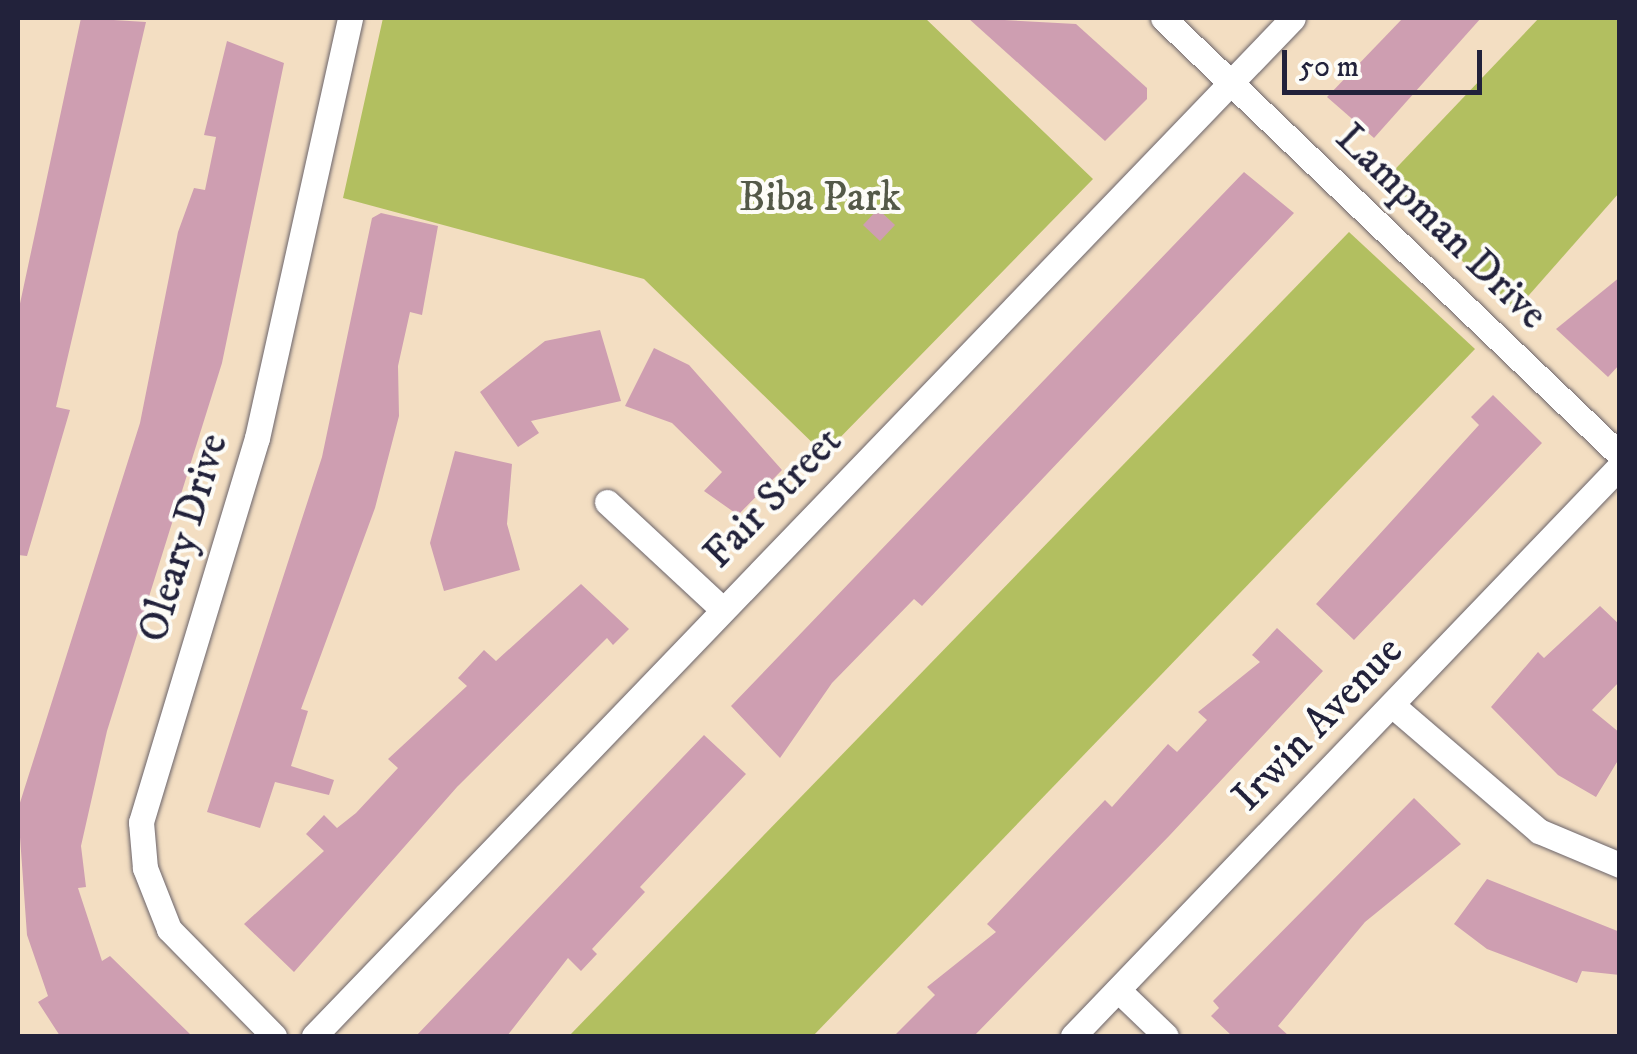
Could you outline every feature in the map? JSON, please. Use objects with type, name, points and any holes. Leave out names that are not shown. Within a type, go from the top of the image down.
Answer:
[{"type":"street","name":"Oleary Drive","points":[[274,1036],[169,929],[148,883],[141,822],[257,438],[350,18]]},
{"type":"street","name":"Lampman Drive","points":[[1163,18],[1620,455]]},
{"type":"street","name":"Fair Street","points":[[314,1036],[1293,18]]},
{"type":"street","name":"Irwin Avenue","points":[[1074,1036],[1620,466]]},
{"type":"street","points":[[608,502],[722,609]]},
{"type":"street","points":[[1392,704],[1539,831],[1620,865]]},
{"type":"street","points":[[1118,990],[1166,1036]]},
{"type":"green space","name":"Biba Park","points":[[383,18],[925,18],[1093,179],[824,454],[644,279],[343,198]]},
{"type":"green space","points":[[1539,18],[1619,18],[1619,193],[1515,311],[1381,184]]},
{"type":"green space","points":[[1349,232],[1475,349],[813,1036],[569,1036]]},
{"type":"building","points":[[81,18],[146,22],[56,407],[70,410],[27,556],[18,555],[18,313]]},
{"type":"building","points":[[968,18],[1076,24],[1147,88],[1147,99],[1105,141]]},
{"type":"building","points":[[1403,18],[1481,18],[1374,138],[1327,97]]},
{"type":"building","points":[[227,41],[284,63],[222,363],[107,731],[81,846],[86,887],[78,888],[102,961],[110,956],[192,1036],[60,1036],[38,1002],[48,996],[27,935],[18,809],[140,423],[178,232],[194,188],[205,190],[216,137],[204,135]]},
{"type":"building","points":[[1244,172],[1294,213],[922,606],[914,599],[832,683],[780,758],[731,706]]},
{"type":"building","points":[[878,209],[895,225],[880,241],[863,225]]},
{"type":"building","points":[[381,213],[438,226],[422,315],[410,312],[398,366],[399,416],[375,508],[301,709],[308,711],[291,766],[334,780],[329,795],[275,782],[260,828],[207,812],[322,457],[372,218]]},
{"type":"building","points":[[1620,277],[1620,364],[1608,377],[1556,329]]},
{"type":"building","points":[[600,330],[621,401],[531,421],[539,433],[518,447],[480,392],[545,341]]},
{"type":"building","points":[[654,348],[689,365],[782,470],[738,515],[704,491],[722,472],[672,423],[625,406]]},
{"type":"building","points":[[1493,395],[1542,443],[1354,640],[1316,604],[1479,425],[1471,417]]},
{"type":"building","points":[[455,451],[512,464],[507,524],[520,570],[444,591],[430,543]]},
{"type":"building","points":[[581,584],[629,629],[613,645],[607,638],[457,787],[294,972],[244,924],[324,851],[306,834],[324,815],[337,828],[356,813],[398,768],[388,759],[467,686],[458,678],[484,650],[496,661]]},
{"type":"building","points":[[1600,606],[1620,625],[1620,681],[1592,710],[1620,733],[1620,757],[1596,797],[1558,775],[1491,707],[1538,652],[1544,658]]},
{"type":"building","points":[[1277,628],[1323,671],[1170,835],[974,1036],[894,1036],[935,995],[927,987],[996,932],[987,924],[1105,800],[1112,807],[1168,744],[1177,752],[1207,720],[1198,712],[1260,662],[1252,655]]},
{"type":"building","points":[[704,735],[746,774],[640,887],[645,892],[592,949],[597,954],[581,971],[568,958],[507,1036],[416,1036]]},
{"type":"building","points":[[1414,798],[1461,844],[1365,922],[1278,1026],[1289,1036],[1232,1036],[1211,1016],[1219,1008],[1213,1001]]},
{"type":"building","points":[[1487,879],[1620,932],[1620,975],[1582,971],[1577,983],[1487,949],[1454,924]]}]
